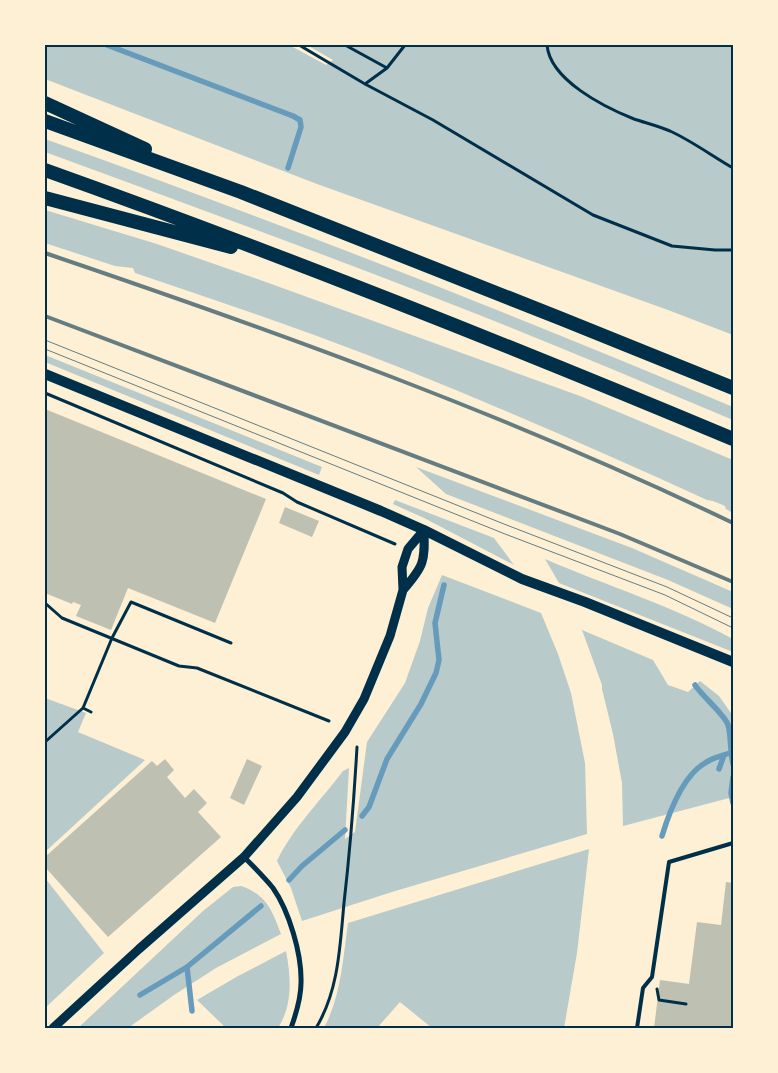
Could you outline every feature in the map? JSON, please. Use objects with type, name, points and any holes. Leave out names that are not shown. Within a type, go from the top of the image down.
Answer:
[{"type":"highway","points":[[45,103],[241,192]]},
{"type":"highway","points":[[45,121],[241,192],[562,318],[733,388]]},
{"type":"highway","points":[[45,170],[540,358],[733,439]]},
{"type":"highway","points":[[45,198],[299,265]]},
{"type":"main road","points":[[45,374],[381,511],[424,530],[522,579],[733,662]]},
{"type":"street","points":[[403,590],[417,574],[425,556],[424,530]]},
{"type":"street","points":[[53,1028],[244,857],[297,797],[345,732],[364,699],[386,645],[403,590],[402,567],[408,549],[424,530]]},
{"type":"street","points":[[244,857],[273,888],[291,925],[299,957],[301,983],[297,1009],[291,1028]]},
{"type":"lane","points":[[637,1028],[643,988],[652,977],[669,862],[733,842]]},
{"type":"path","points":[[299,45],[365,84],[433,120],[606,221],[672,246],[733,250]]},
{"type":"path","points":[[345,45],[387,68]]},
{"type":"path","points":[[365,84],[387,68],[405,45]]},
{"type":"path","points":[[547,45],[548,54],[555,67],[588,97],[632,118],[670,132],[733,168]]},
{"type":"path","points":[[45,393],[283,493],[297,502],[379,537]]},
{"type":"path","points":[[45,742],[83,708],[112,638],[131,602],[231,642]]},
{"type":"path","points":[[45,603],[62,618],[179,666],[197,668],[329,720]]},
{"type":"path","points":[[83,708],[92,712]]},
{"type":"path","points":[[316,1028],[328,1005],[338,964],[354,807],[357,747]]},
{"type":"path","points":[[658,993],[659,1000],[686,1004]]},
{"type":"shaded area","points":[[45,45],[289,45],[326,65],[333,60],[307,45],[733,45],[733,335],[317,184],[45,79]]},
{"type":"shaded area","points":[[45,139],[305,235],[562,336],[733,407],[733,420],[446,302],[45,152]]},
{"type":"shaded area","points":[[45,210],[157,244],[580,396],[733,460],[733,513],[726,509],[725,506],[707,500],[539,425],[397,366],[135,273],[133,268],[115,266],[45,243]]},
{"type":"shaded area","points":[[45,355],[322,467],[319,475],[45,362]]},
{"type":"shaded area","points":[[416,467],[632,548],[733,592],[733,609],[668,580],[446,494]]},
{"type":"shaded area","points":[[395,500],[494,538],[514,565],[393,504]]},
{"type":"shaded area","points":[[545,559],[663,606],[710,627],[733,639],[733,652],[559,583]]},
{"type":"shaded area","points":[[442,575],[541,613],[558,654],[571,693],[585,763],[587,834],[302,921],[291,888],[277,861],[299,826],[343,771],[349,768],[345,839],[355,832],[367,742],[405,683],[420,641],[428,608]]},
{"type":"shaded area","points":[[582,630],[653,660],[668,685],[688,692],[700,681],[719,696],[733,716],[733,797],[623,826],[622,783],[613,734],[602,685]]},
{"type":"shaded area","points":[[45,698],[86,713],[78,732],[145,760],[45,852]]},
{"type":"shaded area","points":[[589,849],[577,953],[564,1028],[432,1028],[400,1002],[377,1028],[324,1028],[338,990],[348,923]]},
{"type":"shaded area","points":[[45,878],[104,953],[45,1008]]},
{"type":"shaded area","points":[[241,886],[263,899],[275,918],[281,934],[216,968],[128,1028],[78,1028],[203,911],[233,887]]},
{"type":"shaded area","points":[[286,951],[290,991],[286,1010],[278,1028],[226,1028],[197,1000],[238,976]]},
{"type":"building","points":[[45,409],[266,499],[215,623],[128,588],[111,630],[76,616],[81,605],[73,602],[72,604],[45,593]]},
{"type":"building","points":[[285,507],[319,521],[312,537],[279,523]]},
{"type":"building","points":[[165,759],[174,770],[167,777],[185,798],[194,789],[207,803],[198,812],[221,837],[108,937],[45,867],[45,857],[152,761],[157,766]]},
{"type":"building","points":[[247,759],[262,766],[244,805],[230,798]]},
{"type":"building","points":[[726,882],[733,883],[733,1028],[654,1028],[660,980],[689,984],[697,922],[721,925]]},
{"type":"waterway","points":[[107,45],[300,120],[301,127],[288,168]]},
{"type":"waterway","points":[[362,816],[369,807],[387,759],[421,704],[436,673],[439,660],[435,623],[444,585]]},
{"type":"waterway","points":[[695,685],[726,721],[729,728],[733,764]]},
{"type":"waterway","points":[[662,836],[673,806],[690,777],[708,761],[730,753]]},
{"type":"waterway","points":[[719,769],[724,755]]},
{"type":"waterway","points":[[733,777],[731,793],[733,803]]},
{"type":"waterway","points":[[289,880],[302,866],[345,830]]},
{"type":"waterway","points":[[140,995],[187,967],[261,906]]},
{"type":"waterway","points":[[187,967],[192,1011]]},
{"type":"tram line","points":[[45,340],[504,524],[667,587],[733,618]]},
{"type":"tram line","points":[[45,349],[505,534],[665,595],[733,628]]},
{"type":"railway","points":[[45,253],[220,313],[479,411],[649,484],[733,523]]},
{"type":"railway","points":[[45,316],[620,534],[733,582]]}]
